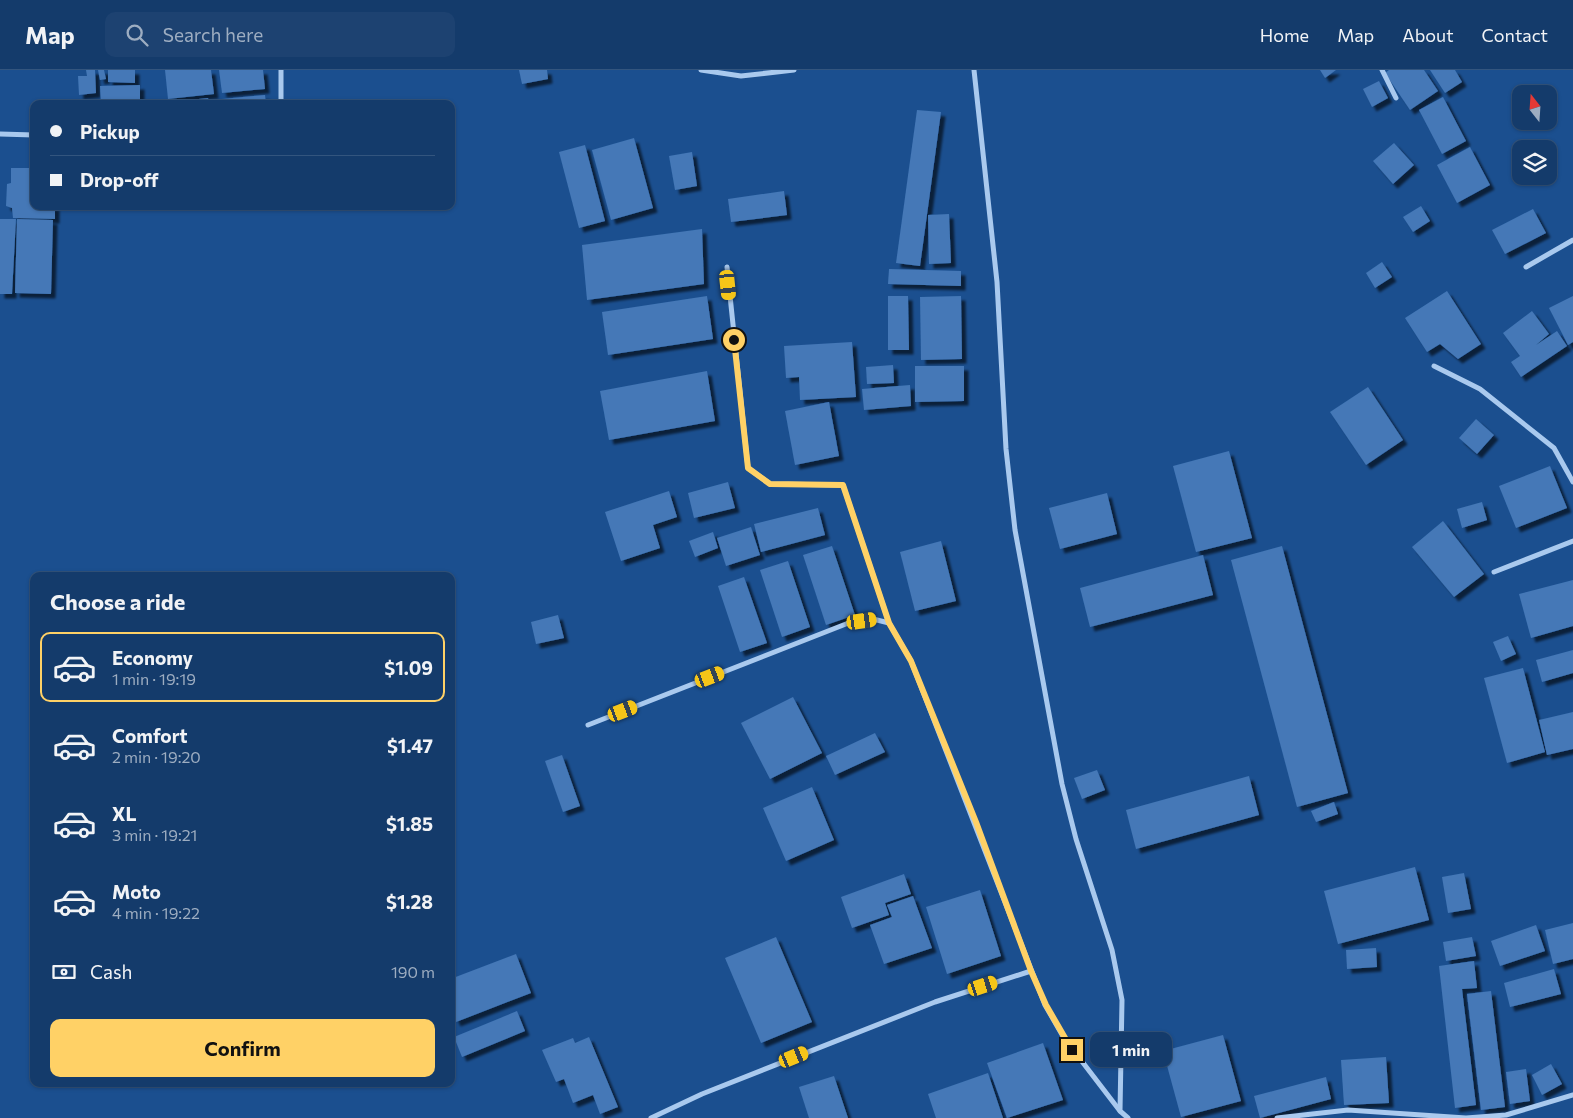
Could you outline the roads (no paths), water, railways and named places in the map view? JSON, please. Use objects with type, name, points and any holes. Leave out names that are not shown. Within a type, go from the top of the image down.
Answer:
[{"type":"street","points":[[280,100],[281,70]]},
{"type":"street","points":[[700,70],[741,76],[794,70]]},
{"type":"street","points":[[974,70],[997,282],[1006,449],[1015,530],[1062,784],[1076,839],[1112,950],[1122,1000],[1120,1111]]},
{"type":"street","points":[[1382,70],[1396,98]]},
{"type":"street","points":[[0,134],[30,135]]},
{"type":"street","points":[[1526,267],[1573,240]]},
{"type":"street","points":[[726,267],[748,468],[770,484],[843,485],[889,623],[911,661],[976,822],[1031,971],[1046,1005],[1064,1038],[1120,1111],[1129,1118]]},
{"type":"street","points":[[1434,366],[1480,389],[1554,448],[1573,482]]},
{"type":"street","points":[[1494,572],[1573,541]]},
{"type":"street","points":[[588,725],[851,622],[873,619],[889,623]]},
{"type":"street","points":[[651,1118],[702,1094],[935,1002],[1031,971]]},
{"type":"street","points":[[1277,1118],[1348,1110],[1466,1118],[1506,1115],[1573,1095]]}]
